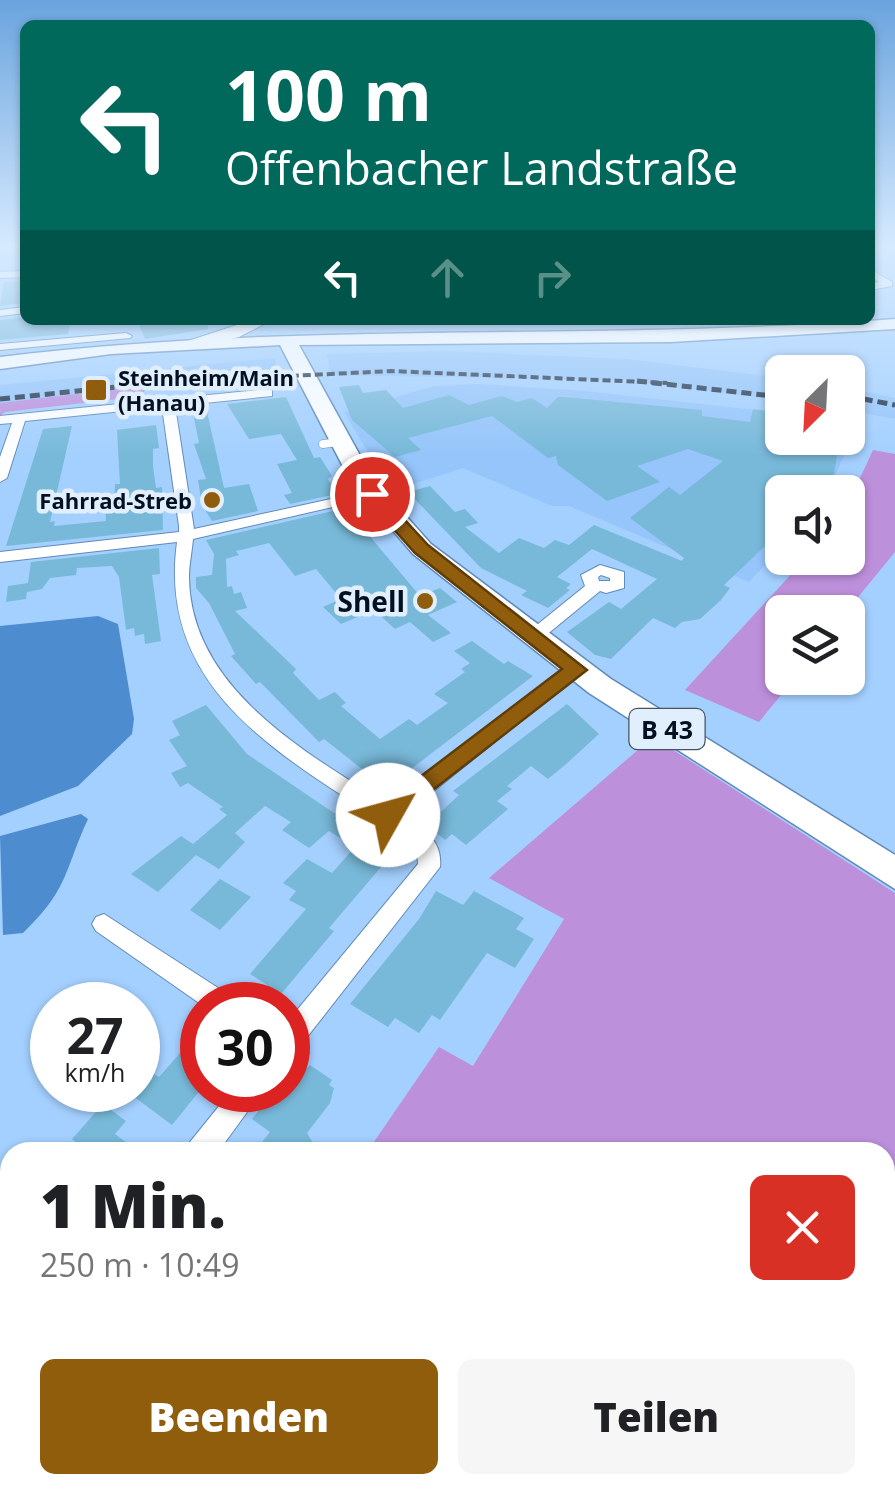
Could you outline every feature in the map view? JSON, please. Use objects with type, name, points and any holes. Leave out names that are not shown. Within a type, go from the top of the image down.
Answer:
[{"type":"main road","points":[[0,363],[190,343],[659,340],[895,324]]},
{"type":"main road","points":[[190,343],[234,334],[253,325]]},
{"type":"main road","points":[[279,325],[288,340]]},
{"type":"main road","name":"B 43","points":[[288,340],[331,443],[422,549],[576,670],[895,874]]},
{"type":"main road","points":[[300,361],[313,349],[334,340]]},
{"type":"street","points":[[0,347],[126,336]]},
{"type":"street","points":[[0,420],[268,392]]},
{"type":"street","points":[[168,403],[185,470],[176,538],[180,544],[182,604],[200,657],[273,742],[388,815],[426,844],[432,855],[429,866],[310,1014]]},
{"type":"street","points":[[0,478],[20,418]]},
{"type":"street","points":[[0,558],[176,538],[372,494]]},
{"type":"street","points":[[533,637],[596,586]]},
{"type":"street","points":[[388,815],[576,670]]},
{"type":"street","points":[[104,924],[189,982]]},
{"type":"street","points":[[208,1142],[232,1112]]},
{"type":"shaded area","points":[[448,351],[627,359],[765,376],[765,398],[626,380],[331,375],[327,354]]},
{"type":"shaded area","points":[[275,358],[278,376],[0,403],[0,385]]},
{"type":"shaded area","points":[[477,384],[586,391],[765,411],[765,455],[844,455],[835,475],[765,475],[765,565],[749,582],[569,506],[552,506],[463,468],[391,491],[344,412],[434,386]]},
{"type":"shaded area","points":[[154,385],[136,397],[5,412],[0,416],[0,403]]},
{"type":"shaded area","points":[[865,392],[895,398],[895,419],[865,413]]},
{"type":"shaded area","points":[[873,450],[895,454],[895,552],[860,595],[772,595],[790,575],[865,575],[865,475],[861,475]]},
{"type":"shaded area","points":[[765,603],[765,695],[781,695],[759,722],[685,690]]},
{"type":"shaded area","points":[[98,616],[118,624],[134,719],[132,734],[78,786],[0,816],[0,626]]},
{"type":"shaded area","points":[[653,737],[895,893],[895,1142],[374,1142],[439,1047],[473,1066],[564,919],[489,878]]},
{"type":"shaded area","points":[[81,814],[88,819],[64,879],[49,904],[23,933],[3,935],[0,836]]},
{"type":"building","points":[[20,318],[20,325],[69,325],[68,334],[0,340],[0,320]]},
{"type":"building","points":[[139,325],[208,325],[208,329],[145,339]]},
{"type":"building","points":[[359,385],[363,393],[386,390],[403,408],[449,395],[469,405],[502,396],[517,402],[532,398],[547,408],[558,397],[564,397],[702,410],[702,416],[750,422],[753,409],[765,411],[765,455],[837,455],[834,475],[765,475],[765,546],[724,585],[730,588],[721,600],[700,619],[682,622],[675,628],[653,618],[611,659],[595,655],[567,632],[609,602],[621,609],[657,579],[592,549],[557,577],[571,584],[566,588],[570,590],[548,608],[521,595],[527,591],[481,568],[408,492],[430,486],[455,512],[465,509],[478,523],[465,527],[499,553],[519,538],[544,548],[555,540],[569,545],[594,525],[682,561],[684,558],[630,518],[669,487],[680,495],[723,461],[688,449],[637,466],[660,482],[607,501],[558,465],[556,456],[548,458],[492,416],[408,438],[421,450],[395,457],[352,420],[339,387]]},
{"type":"building","points":[[286,397],[314,458],[320,457],[332,476],[328,479],[337,494],[290,504],[284,495],[292,493],[277,464],[297,460],[281,434],[249,439],[227,404]]},
{"type":"building","points":[[206,407],[224,488],[249,484],[258,511],[212,521],[202,505],[198,480],[206,479],[194,444],[199,443],[192,408]]},
{"type":"building","points":[[156,425],[159,448],[153,449],[153,466],[156,488],[162,487],[163,530],[6,546],[43,429],[72,426],[50,522],[55,521],[54,526],[106,521],[105,503],[114,502],[115,484],[120,484],[117,430]]},
{"type":"building","points":[[346,508],[420,596],[440,588],[457,602],[428,615],[451,633],[433,642],[410,622],[395,629],[374,610],[341,624],[323,607],[341,599],[316,569],[295,576],[269,543],[236,551],[239,555],[226,559],[227,587],[232,586],[234,594],[241,592],[247,608],[235,611],[296,669],[293,673],[319,700],[335,692],[346,703],[341,706],[380,739],[409,719],[417,725],[448,703],[434,694],[465,672],[461,669],[470,663],[454,651],[472,641],[504,664],[508,661],[533,676],[386,788],[324,739],[319,742],[260,682],[256,684],[231,656],[235,654],[209,603],[196,588],[196,577],[212,575],[214,554],[206,540]]},
{"type":"building","points":[[159,548],[160,574],[152,575],[161,641],[145,644],[144,634],[135,636],[134,628],[126,630],[119,577],[112,566],[77,568],[76,575],[50,578],[42,589],[27,592],[26,599],[6,602],[8,586],[28,583],[31,562]]},
{"type":"building","points":[[567,704],[599,734],[565,765],[548,779],[531,766],[507,786],[512,789],[497,801],[508,809],[466,845],[452,834],[445,840],[427,825],[459,795],[453,791]]},
{"type":"building","points":[[206,705],[247,754],[393,853],[329,928],[334,931],[291,982],[262,982],[250,974],[306,909],[289,900],[296,891],[283,883],[307,859],[332,873],[355,847],[329,831],[309,848],[282,830],[291,822],[265,806],[235,833],[245,842],[219,869],[196,855],[158,892],[131,874],[181,836],[193,844],[227,815],[219,809],[223,807],[188,783],[180,787],[171,773],[187,766],[169,740],[180,735],[172,721]]},
{"type":"building","points":[[220,879],[251,897],[220,930],[190,910]]},
{"type":"building","points":[[436,891],[463,905],[474,891],[524,918],[516,929],[534,939],[515,968],[487,953],[440,1020],[432,1015],[419,1033],[395,1018],[388,1027],[350,1004],[419,919]]},
{"type":"building","points":[[180,1053],[183,1112],[172,1125],[155,1112],[160,1112],[160,1076]]},
{"type":"building","points":[[310,1065],[332,1080],[330,1103],[307,1133],[312,1142],[262,1142],[270,1132],[252,1119],[257,1112],[310,1112]]},
{"type":"building","points":[[96,1112],[114,1112],[126,1121],[115,1134],[126,1142],[72,1139]]},
{"type":"railway","points":[[163,382],[391,371],[647,382]]},
{"type":"railway","points":[[163,382],[175,381]]},
{"type":"railway","points":[[637,381],[647,382]]},
{"type":"railway","points":[[0,399],[163,382]]},
{"type":"railway","points":[[147,383],[163,382]]},
{"type":"railway","points":[[647,382],[667,383]]},
{"type":"railway","points":[[647,382],[765,395]]},
{"type":"railway","points":[[865,399],[895,405]]},
{"type":"place","name":"Steinheim/Main (Hanau)","points":[[96,390]]},
{"type":"place","name":"Fahrrad-Streb","points":[[212,500]]},
{"type":"place","name":"Shell","points":[[425,601]]},
{"type":"route","points":[[372,494],[422,549],[576,670],[388,815]]}]
